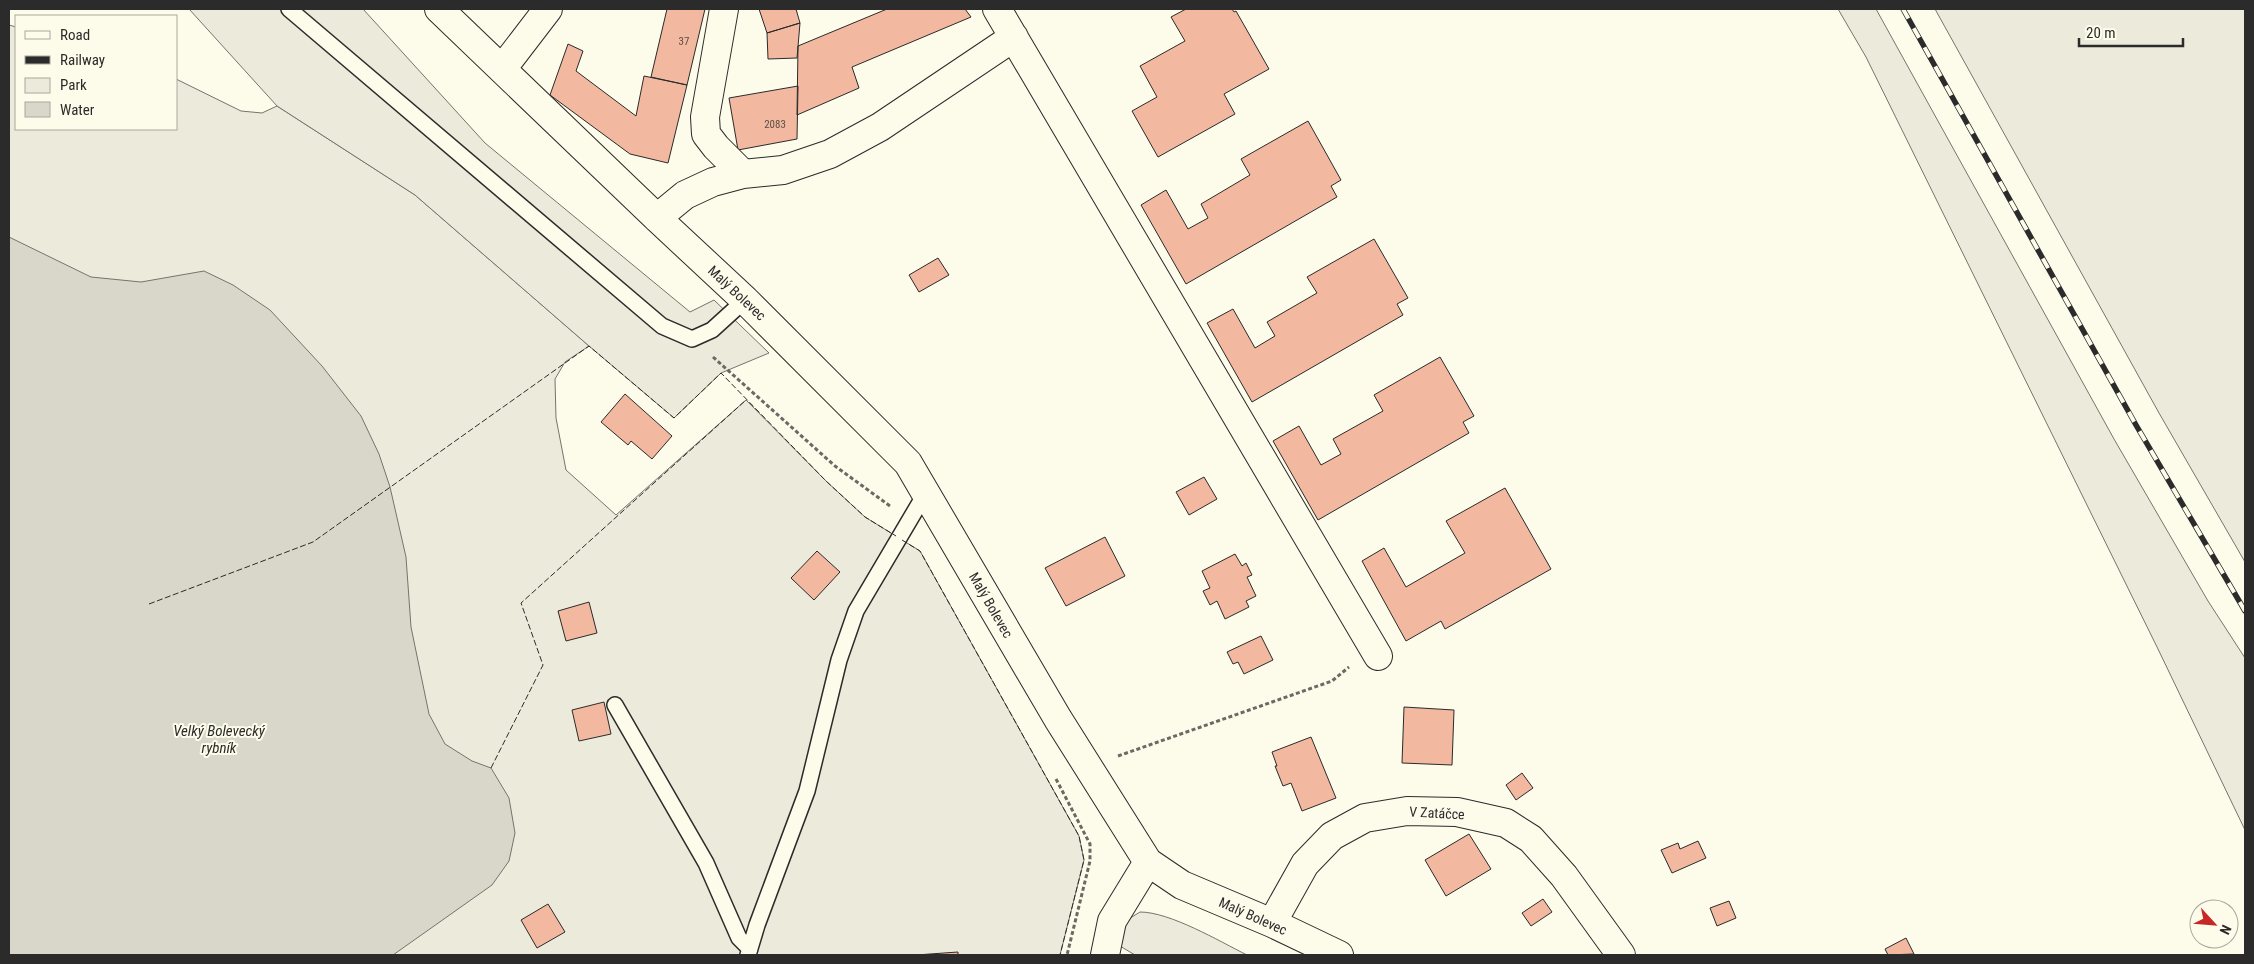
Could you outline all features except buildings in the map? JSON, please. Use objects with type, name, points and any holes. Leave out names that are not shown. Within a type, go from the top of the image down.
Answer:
[{"type":"street","name":"Malý Bolevec","points":[[439,9],[745,300],[908,463],[1088,767],[1148,862],[1182,885],[1339,955]]},
{"type":"street","points":[[502,70],[548,9]]},
{"type":"street","points":[[724,9],[705,117],[706,134],[743,174]]},
{"type":"street","points":[[997,9],[1376,652]]},
{"type":"street","points":[[657,218],[685,195],[713,182],[743,174],[783,170],[830,154],[880,127],[1014,37]]},
{"type":"street","name":"V Zatáčce","points":[[1272,924],[1305,864],[1332,836],[1365,818],[1407,811],[1457,812],[1506,823],[1531,839],[1564,876],[1621,955]]},
{"type":"street","points":[[1105,955],[1112,921],[1148,862]]},
{"type":"lane","points":[[289,9],[662,326],[692,338],[712,330],[745,300]]},
{"type":"lane","points":[[749,952],[807,791],[838,660],[856,611],[925,494]]},
{"type":"lane","points":[[615,705],[706,863],[739,938],[749,952]]},
{"type":"path","points":[[692,338],[835,466],[893,508],[907,524]]},
{"type":"path","points":[[1088,767],[1332,680],[1376,652]]},
{"type":"path","points":[[1053,776],[1090,844],[1090,861],[1067,955]]},
{"type":"green space","points":[[1838,9],[1876,9],[2114,439],[2208,601],[2245,658],[2245,830],[2158,649],[1866,57]]},
{"type":"green space","points":[[1935,9],[2245,9],[2245,562],[2159,413]]},
{"type":"green space","points":[[9,25],[15,27],[15,130],[178,130],[178,80],[241,111],[262,113],[277,106],[415,195],[589,346],[565,362],[555,379],[556,418],[566,470],[616,515],[746,400],[826,481],[865,517],[920,551],[1079,836],[1084,860],[1060,955],[170,955],[9,508]]},
{"type":"green space","points":[[1140,912],[1152,913],[1180,922],[1247,955],[1135,955],[1120,946],[1127,920]]},
{"type":"shaded area","points":[[189,9],[363,9],[485,143],[690,312],[714,300],[769,353],[721,373],[674,418],[415,195],[277,106]]},
{"type":"water","name":"Velký Bolevecký rybník","points":[[9,237],[91,277],[141,282],[204,271],[233,285],[270,310],[322,366],[361,416],[379,454],[390,487],[406,557],[411,627],[429,714],[445,744],[472,761],[491,768],[509,798],[515,833],[509,861],[492,885],[393,955],[9,955]]},
{"type":"railway","points":[[1903,9],[2136,425],[2245,611]]},
{"type":"fence","points":[[149,604],[313,542],[589,346],[674,418],[721,373],[826,481],[865,517],[896,536]]},
{"type":"fence","points":[[491,768],[543,665],[521,603],[746,400]]},
{"type":"fence","points":[[902,540],[920,551],[1079,836],[1084,860],[1060,955]]}]
